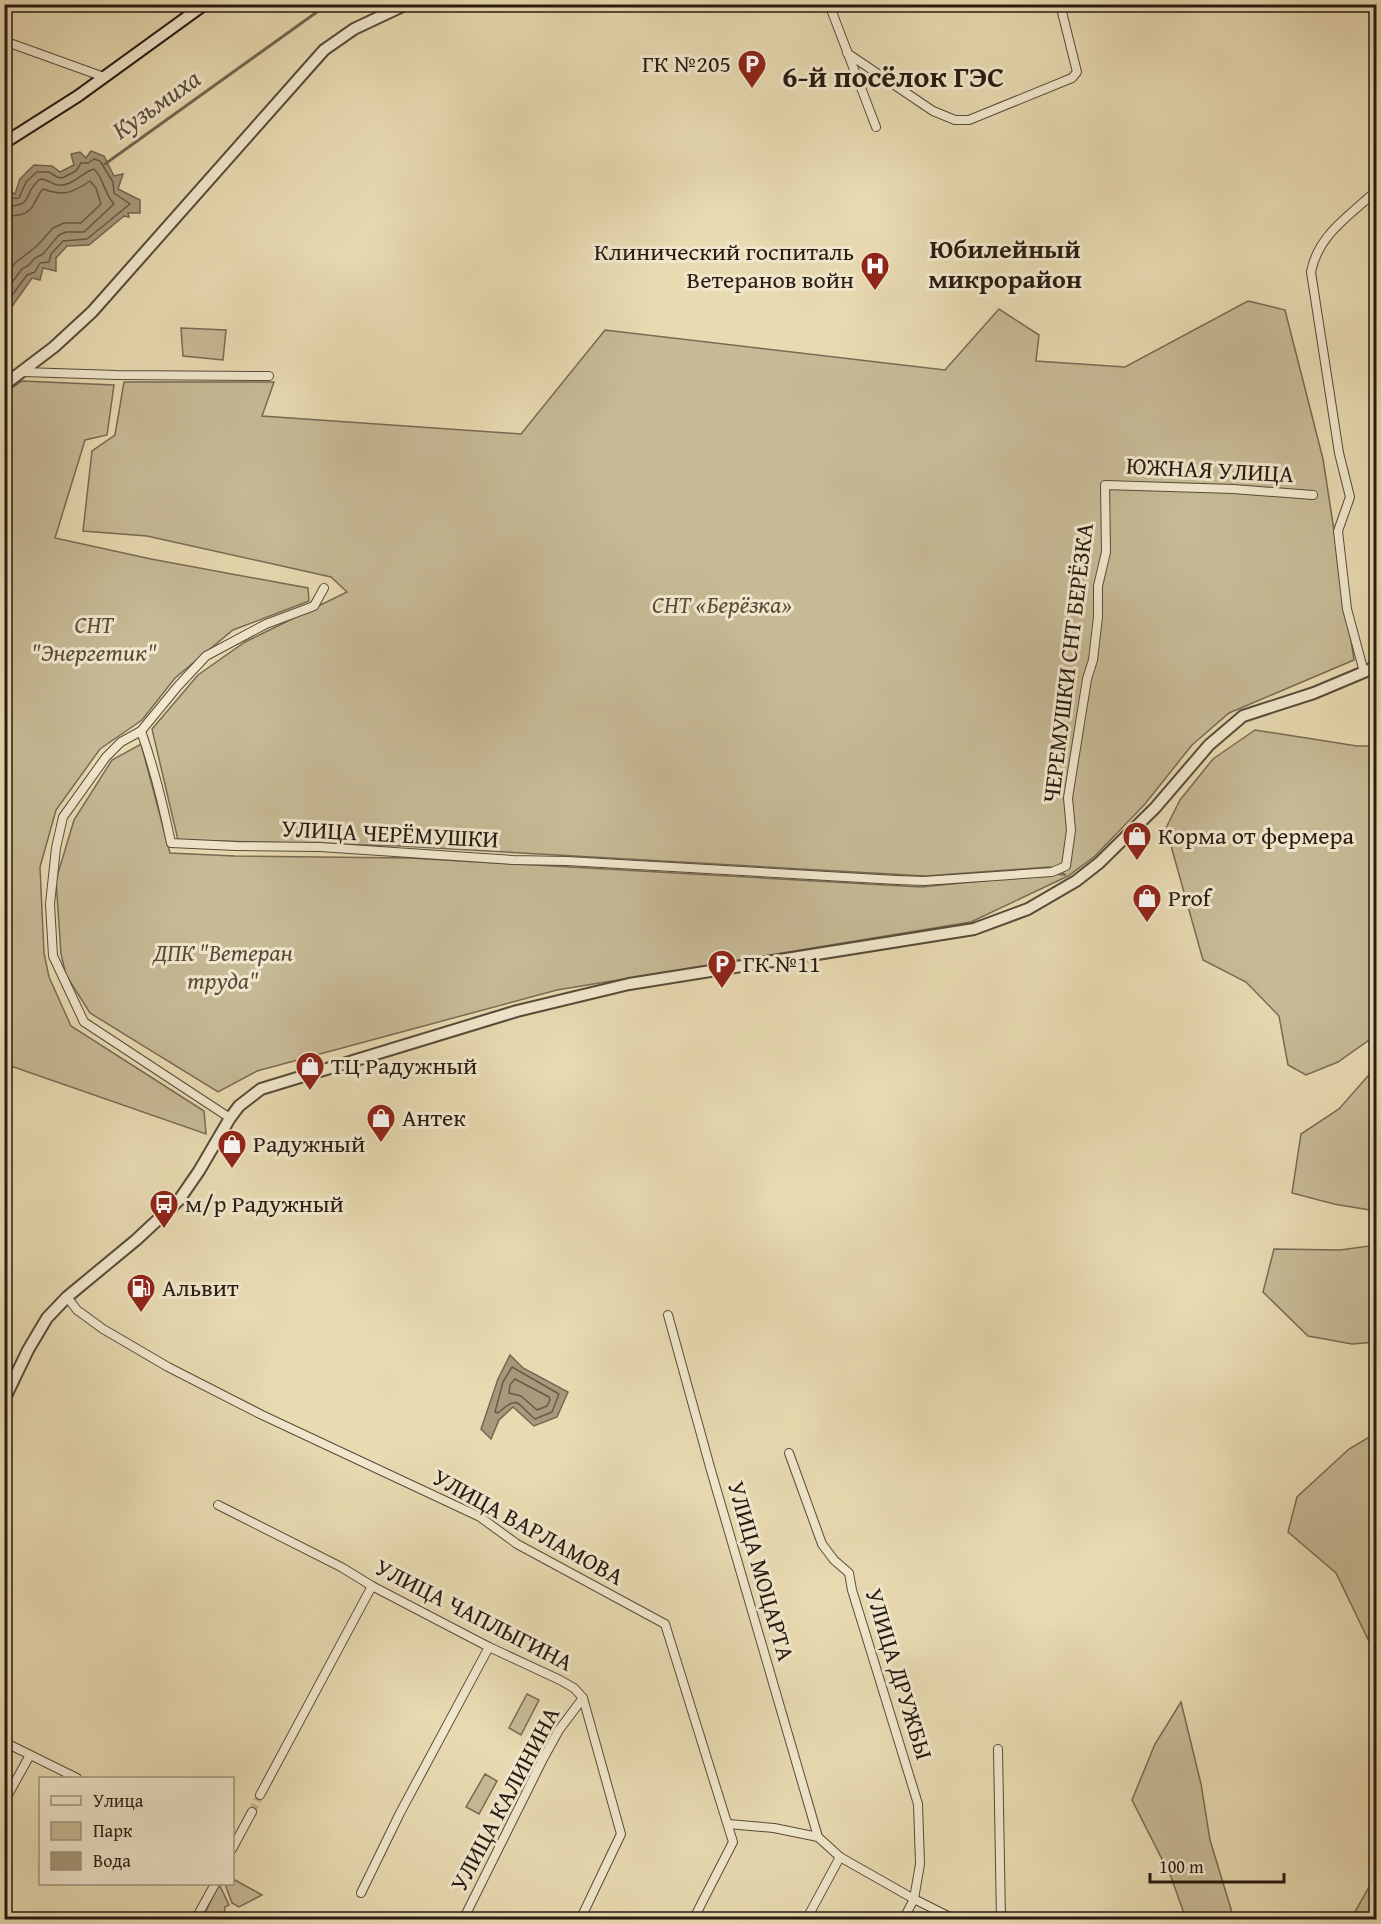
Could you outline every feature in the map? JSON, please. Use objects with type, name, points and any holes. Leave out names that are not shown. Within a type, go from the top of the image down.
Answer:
[{"type":"street","points":[[4,143],[104,77],[205,4]]},
{"type":"street","points":[[4,385],[23,372],[92,312],[324,50],[354,29],[407,4]]},
{"type":"street","points":[[829,4],[876,127]]},
{"type":"street","points":[[847,53],[933,111],[955,120],[969,120],[1072,78],[1077,72],[1060,4]]},
{"type":"street","points":[[4,41],[104,77]]},
{"type":"street","points":[[1364,672],[1347,609],[1338,531],[1350,496],[1339,453],[1311,272],[1319,245],[1377,191]]},
{"type":"street","points":[[23,372],[269,376]]},
{"type":"street","name":"ЮЖНАЯ УЛИЦА","points":[[1105,485],[1233,489],[1313,495]]},
{"type":"street","name":"ЧЕРЕМУШКИ СНТ БЕРЁЗКА","points":[[1052,872],[1066,866],[1071,830],[1068,798],[1087,679],[1093,660],[1098,617],[1098,586],[1106,552],[1105,485]]},
{"type":"street","points":[[230,1118],[84,1022],[52,956],[50,904],[56,848],[63,818],[106,757],[121,742],[141,731],[206,656],[266,624],[314,606],[324,588]]},
{"type":"street","points":[[4,1400],[28,1350],[47,1318],[67,1297],[136,1240],[178,1200],[199,1171],[230,1118],[239,1106],[261,1089],[548,1003],[629,984],[974,929],[1028,909],[1076,881],[1099,863],[1155,808],[1209,745],[1243,716],[1314,693],[1377,667]]},
{"type":"street","name":"УЛИЦА ЧЕРЁМУШКИ","points":[[141,731],[158,783],[171,843],[320,847],[513,861],[567,861],[924,881],[1052,872]]},
{"type":"street","name":"УЛИЦА ВАРЛАМОВА","points":[[67,1297],[77,1310],[103,1329],[168,1367],[262,1415],[480,1517],[517,1544],[665,1624],[733,1842],[693,1920]]},
{"type":"street","name":"УЛИЦА МОЦАРТА","points":[[668,1315],[818,1837]]},
{"type":"street","name":"УЛИЦА ДРУЖБЫ","points":[[789,1453],[822,1544],[834,1560],[849,1573],[859,1613],[918,1804],[920,1864],[914,1899],[903,1920]]},
{"type":"street","name":"УЛИЦА ЧАПЛЫГИНА","points":[[218,1506],[341,1567],[372,1586],[489,1647],[560,1680],[574,1688],[583,1698],[621,1834],[580,1920]]},
{"type":"street","points":[[260,1795],[372,1586]]},
{"type":"street","points":[[361,1893],[400,1813],[489,1647]]},
{"type":"street","name":"УЛИЦА КАЛИНИНА","points":[[463,1920],[543,1759],[559,1730],[583,1698]]},
{"type":"street","points":[[4,1742],[72,1777]]},
{"type":"street","points":[[998,1749],[1001,1920]]},
{"type":"street","points":[[4,1802],[30,1755]]},
{"type":"street","points":[[234,1845],[252,1812]]},
{"type":"street","points":[[728,1824],[774,1828],[818,1837],[840,1857],[956,1920]]},
{"type":"street","points":[[806,1920],[840,1857]]},
{"type":"street","points":[[195,1920],[213,1885]]},
{"type":"green space","name":"СНТ «Берёзка»","points":[[1248,301],[1285,310],[1323,459],[1354,660],[1229,713],[1192,745],[1145,804],[1095,856],[1068,876],[971,922],[557,990],[257,1071],[218,1092],[90,1013],[66,975],[61,954],[56,880],[74,820],[112,760],[141,744],[170,853],[409,858],[921,887],[1054,874],[1066,875],[1050,867],[925,876],[400,846],[178,840],[152,729],[198,675],[245,642],[347,592],[331,577],[147,536],[83,531],[92,451],[115,435],[124,382],[274,382],[262,416],[521,434],[605,330],[945,370],[999,309],[1039,335],[1036,361],[1125,367]]},
{"type":"green space","points":[[181,328],[226,330],[223,360],[183,356]]},
{"type":"green space","name":"СНТ \"Энергетик\"","points":[[22,381],[114,385],[107,435],[85,440],[55,538],[151,559],[308,588],[309,601],[233,630],[175,678],[142,720],[100,749],[56,810],[40,867],[44,953],[49,977],[71,1026],[204,1111],[206,1134],[5,1064],[5,393]]},
{"type":"green space","points":[[1255,730],[1357,746],[1376,746],[1376,1035],[1338,1062],[1306,1075],[1288,1065],[1279,1016],[1246,982],[1203,960],[1166,828],[1180,800],[1213,759]]},
{"type":"green space","points":[[1376,1062],[1376,1211],[1334,1204],[1292,1193],[1301,1134],[1339,1109],[1375,1068]]},
{"type":"green space","points":[[1376,1245],[1376,1342],[1352,1344],[1308,1336],[1263,1292],[1274,1249],[1340,1250]]},
{"type":"green space","points":[[1376,1433],[1376,1656],[1336,1573],[1288,1532],[1297,1497],[1349,1449]]},
{"type":"green space","points":[[527,1694],[539,1700],[521,1735],[509,1728]]},
{"type":"green space","points":[[1181,1702],[1201,1784],[1210,1840],[1234,1919],[1186,1919],[1171,1877],[1132,1800],[1155,1744]]},
{"type":"green space","points":[[485,1774],[497,1781],[479,1814],[466,1807]]},
{"type":"green space","points":[[234,1880],[262,1895],[239,1907],[232,1903],[225,1885],[234,1885]]},
{"type":"green space","points":[[219,1885],[229,1905],[225,1907],[224,1915],[215,1919],[202,1919]]},
{"type":"green space","points":[[1369,1887],[1376,1897],[1376,1919],[1351,1919]]},
{"type":"water","name":"Кузьмиха","points":[[91,151],[104,156],[114,176],[123,174],[118,189],[140,200],[140,213],[128,213],[129,217],[124,216],[89,245],[67,246],[56,258],[56,271],[43,268],[40,280],[32,278],[5,313],[5,197],[9,190],[15,194],[20,179],[34,165],[52,166],[60,172],[74,165],[71,154],[80,152],[86,158]]},
{"type":"water","points":[[510,1355],[523,1368],[568,1392],[557,1417],[534,1426],[513,1407],[499,1420],[491,1439],[481,1429],[498,1379]]},
{"type":"waterway","name":"Кузьмиха","points":[[105,164],[328,4]]},
{"type":"tunnel","points":[[252,1812],[260,1795]]},
{"type":"place","name":"ГК №205","points":[[752,90]]},
{"type":"place","name":"Клинический госпиталь Ветеранов войн","points":[[875,292]]},
{"type":"place","name":"Корма от фермера","points":[[1137,862]]},
{"type":"place","name":"Prof","points":[[1147,924]]},
{"type":"place","name":"ГК №11","points":[[722,990]]},
{"type":"place","name":"ТЦ Радужный","points":[[310,1092]]},
{"type":"place","name":"Антек","points":[[381,1144]]},
{"type":"place","name":"Радужный","points":[[232,1170]]},
{"type":"place","name":"м/р Радужный","points":[[164,1230]]},
{"type":"place","name":"Альвит","points":[[141,1314]]},
{"type":"district","name":"6-й посёлок ГЭС","points":[[893,77]]},
{"type":"district","name":"Юбилейный микрорайон","points":[[1005,264]]},
{"type":"park label","name":"ДПК \"Ветеран труда\"","points":[[223,967]]}]
